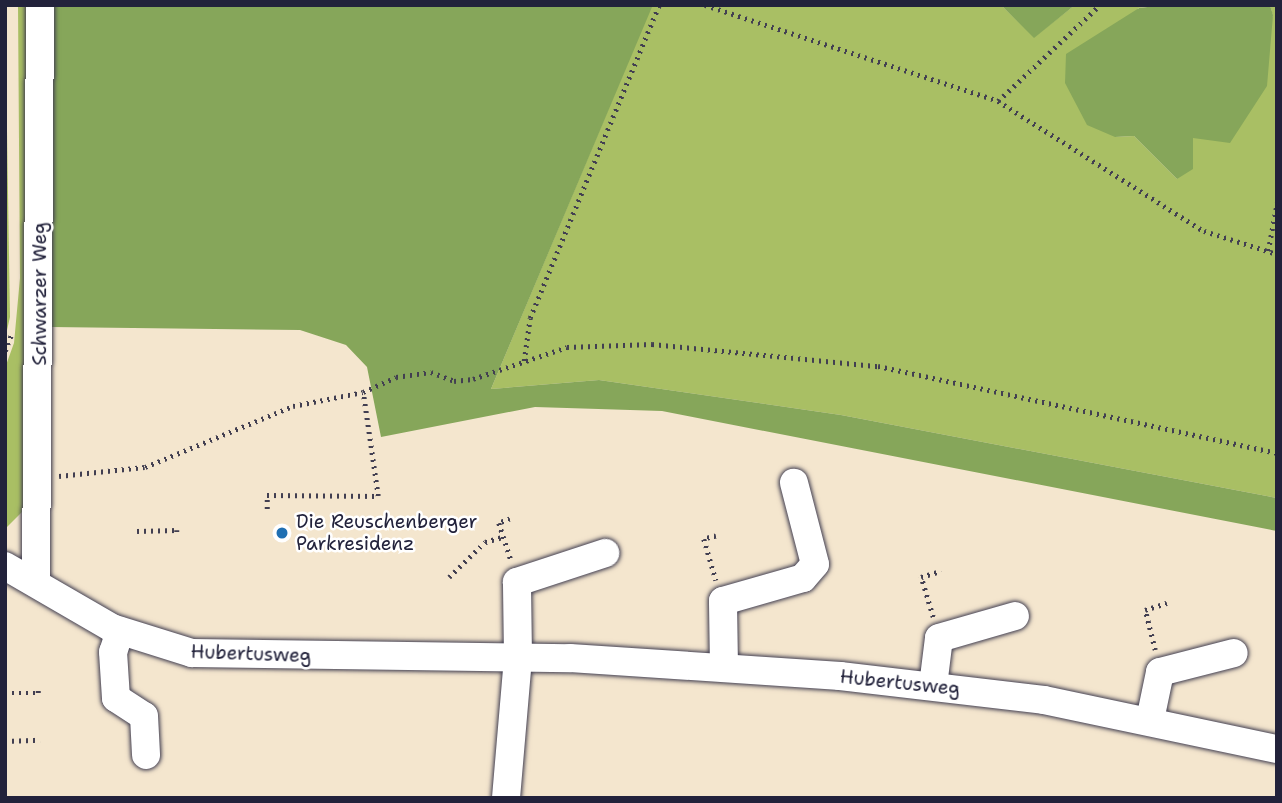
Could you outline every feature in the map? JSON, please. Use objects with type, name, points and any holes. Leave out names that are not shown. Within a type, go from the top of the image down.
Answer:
[{"type":"street","name":"Schwarzer Weg","points":[[36,582],[41,476],[40,5]]},
{"type":"street","points":[[724,667],[723,601],[810,572],[814,554],[794,482]]},
{"type":"street","points":[[506,798],[518,657],[517,582],[605,553]]},
{"type":"street","name":"Hubertusweg","points":[[5,566],[120,631],[164,648],[223,656],[518,657],[724,667],[933,686],[1150,720],[1277,749]]},
{"type":"street","points":[[933,686],[939,638],[1015,616]]},
{"type":"street","points":[[120,631],[113,652],[116,698],[144,716],[146,755]]},
{"type":"street","points":[[1150,720],[1160,672],[1234,653]]},
{"type":"path","points":[[524,361],[530,318],[659,5]]},
{"type":"path","points":[[705,5],[998,101],[1204,231],[1277,254]]},
{"type":"path","points":[[998,101],[1100,5]]},
{"type":"path","points":[[1268,251],[1277,203]]},
{"type":"path","points":[[41,476],[145,467],[293,406],[363,392],[396,377],[431,372],[454,381],[567,348],[652,344],[878,366],[1277,453]]},
{"type":"path","points":[[267,509],[267,495],[378,496],[363,392]]},
{"type":"path","points":[[510,519],[499,523],[517,582]]},
{"type":"path","points":[[137,531],[177,530],[177,536]]},
{"type":"path","points":[[716,536],[704,539],[723,601]]},
{"type":"path","points":[[449,577],[485,542],[503,537]]},
{"type":"path","points":[[373,541],[386,538]]},
{"type":"path","points":[[939,638],[921,577],[942,571]]},
{"type":"path","points":[[1160,672],[1145,610],[1167,603]]},
{"type":"path","points":[[5,693],[38,693],[38,688]]},
{"type":"path","points":[[5,741],[40,740]]},
{"type":"green space","points":[[5,5],[10,317],[5,339]]},
{"type":"green space","points":[[18,5],[28,5],[23,511],[5,529],[5,368],[14,343],[20,278]]},
{"type":"green space","points":[[51,5],[652,7],[491,389],[599,380],[841,415],[1277,498],[1277,531],[662,411],[535,407],[381,437],[367,367],[346,345],[300,330],[51,327]]},
{"type":"green space","points":[[652,5],[1001,5],[1034,37],[1075,5],[1164,5],[1138,8],[1115,137],[1134,136],[1177,179],[1193,138],[1273,16],[1270,5],[1277,5],[1277,498],[841,415],[599,380],[491,389]]},
{"type":"green space","points":[[1001,5],[1075,5],[1034,38]]},
{"type":"green space","points":[[1164,5],[1270,5],[1273,15],[1267,86],[1230,143],[1193,138],[1193,169],[1177,179],[1134,136],[1115,137],[1087,125],[1065,83],[1066,54],[1139,8]]},
{"type":"place","name":"Die Reuschenberger Parkresidenz","points":[[282,533]]}]
